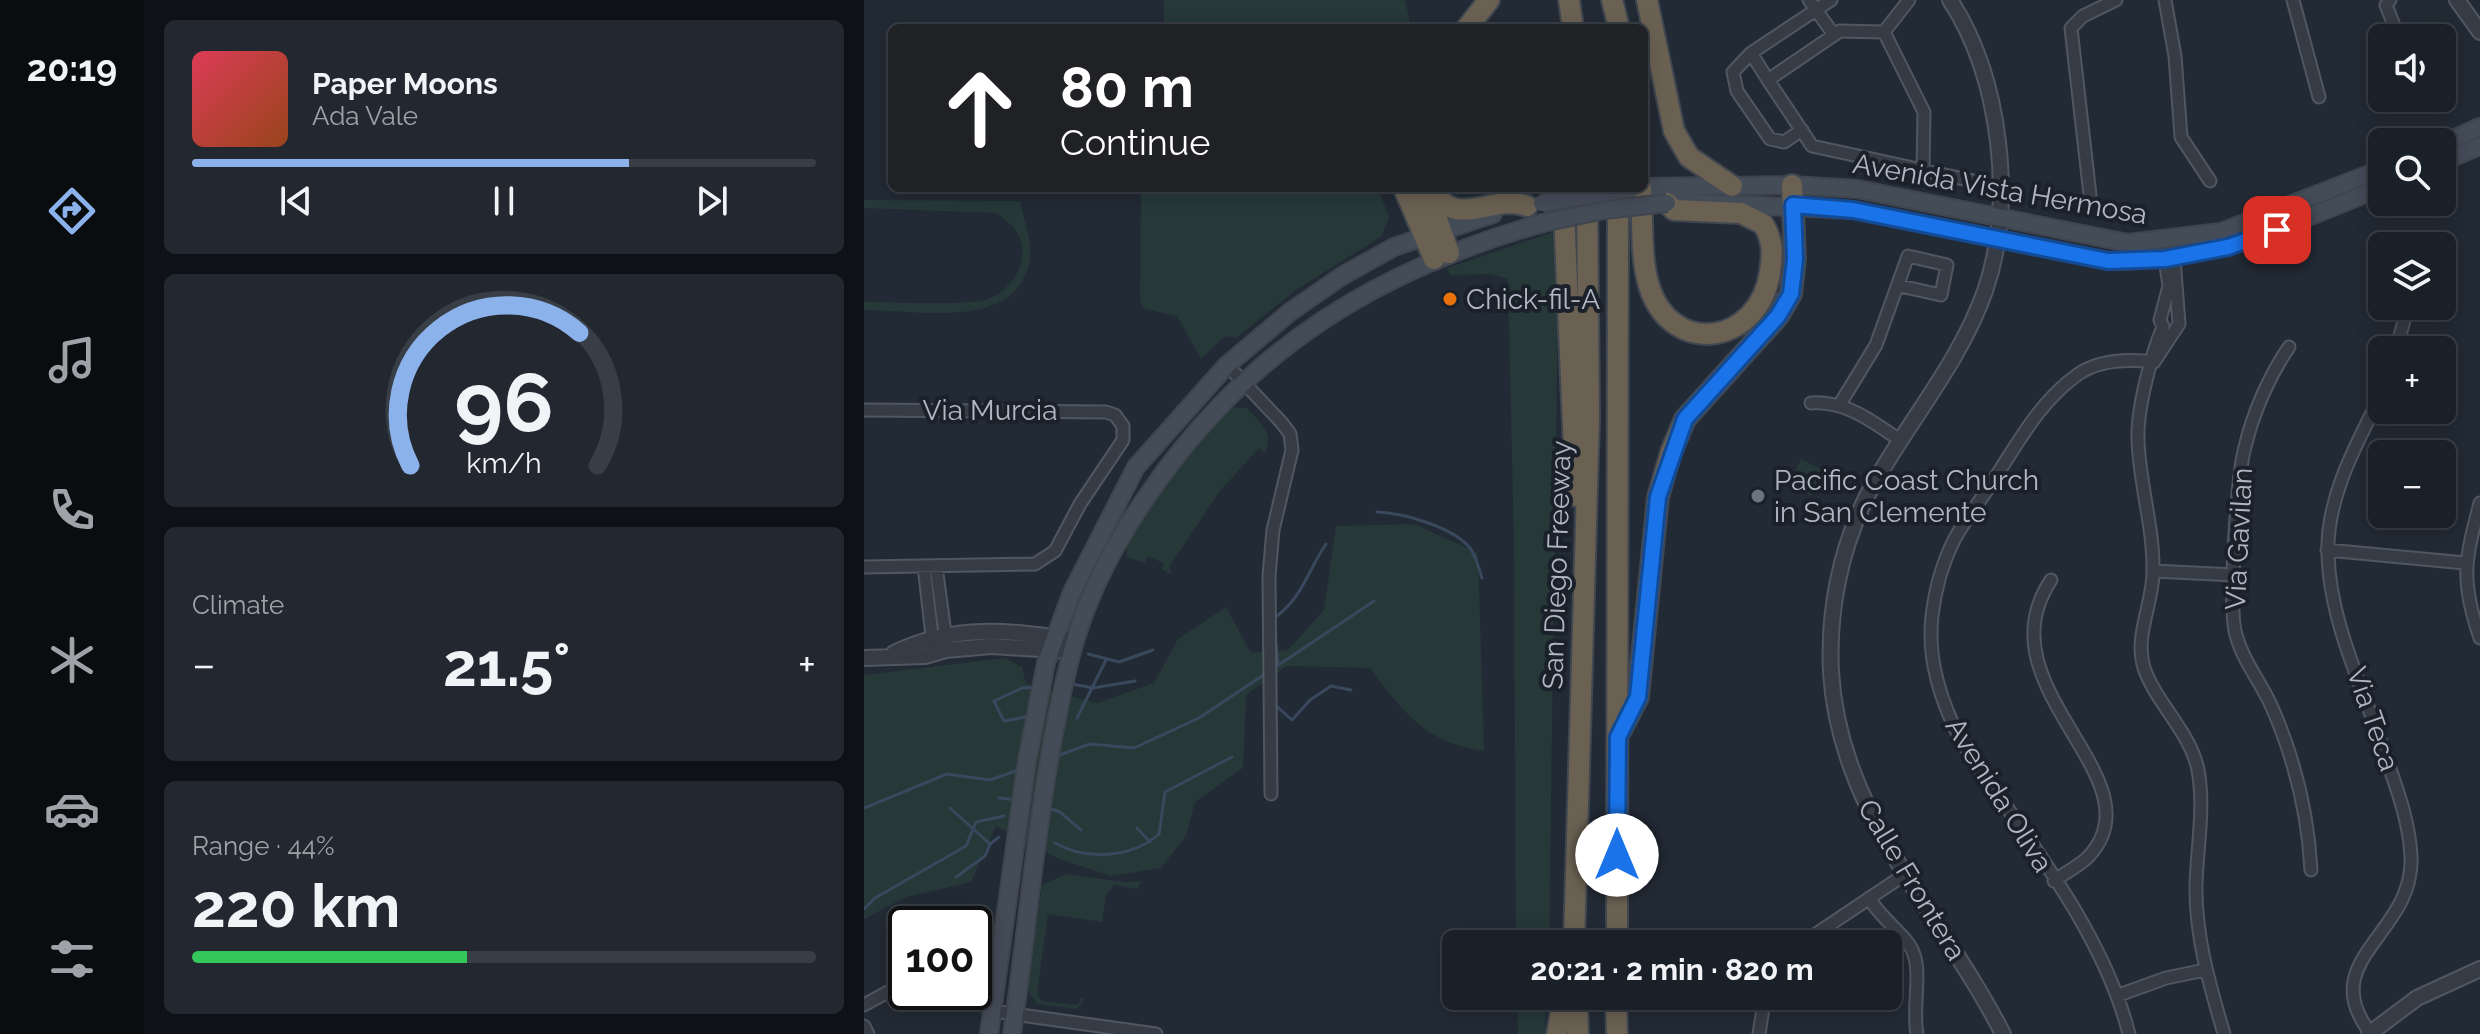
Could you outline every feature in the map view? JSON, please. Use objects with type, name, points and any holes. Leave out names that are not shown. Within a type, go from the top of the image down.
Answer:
[{"type":"highway","points":[[1470,24],[1489,0]]},
{"type":"highway","points":[[1569,0],[1572,24]]},
{"type":"highway","points":[[1601,0],[1604,24]]},
{"type":"highway","points":[[1612,0],[1618,24]]},
{"type":"highway","points":[[1647,0],[1674,131],[1689,157],[1732,186]]},
{"type":"highway","points":[[1406,192],[1442,256]]},
{"type":"highway","points":[[1426,192],[1431,233]]},
{"type":"highway","points":[[1434,192],[1440,201],[1454,210],[1469,211],[1515,201],[1535,204]]},
{"type":"highway","points":[[1563,192],[1573,455],[1585,581]]},
{"type":"highway","name":"San Diego Freeway","points":[[1574,930],[1589,389],[1587,192]]},
{"type":"highway","name":"San Diego Freeway","points":[[1617,930],[1618,192]]},
{"type":"highway","points":[[1642,192],[1649,286],[1661,310],[1684,329],[1700,333],[1719,333],[1744,323],[1764,299],[1770,276],[1772,247],[1763,224],[1741,213],[1674,210],[1668,194]]},
{"type":"highway","points":[[1618,737],[1638,697],[1658,497],[1671,452],[1685,419],[1778,316],[1791,294],[1795,259],[1793,195]]},
{"type":"highway","points":[[1557,1034],[1561,1010]]},
{"type":"highway","points":[[1577,1010],[1578,1034]]},
{"type":"highway","points":[[1616,1010],[1617,1034]]},
{"type":"main road","points":[[2456,138],[2480,127]]},
{"type":"main road","points":[[2456,156],[2480,146]]},
{"type":"main road","name":"Avenida Vista Hermosa","points":[[1648,189],[1668,194],[1793,195],[1857,189],[2128,243],[2162,241],[2234,228],[2368,175]]},
{"type":"main road","name":"Avenida Vista Hermosa","points":[[1012,1034],[1053,731],[1072,652],[1128,523],[1180,449],[1243,382],[1294,338],[1365,292],[1442,256],[1543,223],[1668,194],[1732,186],[1793,195],[2108,261],[2170,258],[2228,247],[2368,193]]},
{"type":"main road","points":[[989,1034],[1015,849],[1050,651],[1078,580],[1136,467],[1227,365],[1290,312],[1342,276],[1394,247],[1431,233],[1535,204],[1608,192]]},
{"type":"street","points":[[1802,130],[1784,142],[1770,139],[1737,91],[1733,72],[1751,53],[1812,5],[1831,0]]},
{"type":"street","points":[[1884,32],[1909,0]]},
{"type":"street","name":"Calle Frontera","points":[[1950,0],[1972,39],[1995,113],[2003,200],[1997,239],[1985,290],[1971,326],[1863,505],[1841,568],[1832,609],[1831,672],[1840,738],[1854,783],[1904,875],[1985,998],[2003,1034]]},
{"type":"street","points":[[2090,195],[2071,28],[2083,16],[2116,0]]},
{"type":"street","points":[[2165,0],[2175,56],[2181,137],[2210,181]]},
{"type":"street","points":[[2293,0],[2319,97]]},
{"type":"street","points":[[2390,0],[2386,5],[2393,24]]},
{"type":"street","points":[[2457,0],[2480,32]]},
{"type":"street","points":[[1812,5],[1834,35]]},
{"type":"street","points":[[1768,80],[1840,31],[1884,32]]},
{"type":"street","points":[[1884,32],[1924,112],[1923,170]]},
{"type":"street","points":[[1751,53],[1812,146],[1973,181]]},
{"type":"street","points":[[1840,404],[1876,345],[1900,286],[1908,256],[1947,265],[1941,295],[1900,286]]},
{"type":"street","points":[[2170,258],[2171,313],[2160,320],[2168,328],[2166,348],[2154,362],[2140,407],[2138,440],[2150,513],[2154,571],[2141,634],[2144,667],[2197,765],[2201,797],[2196,888],[2205,970],[2224,1034]]},
{"type":"street","name":"Via Gavilan","points":[[2289,347],[2274,368],[2244,448],[2234,575],[2235,631],[2245,661],[2270,703],[2291,757],[2309,837],[2311,870]]},
{"type":"street","name":"Avenida Oliva","points":[[2129,1034],[2119,995],[2095,945],[1960,739],[1943,704],[1934,669],[1931,619],[1939,576],[1954,539],[2051,397],[2080,373],[2103,364],[2134,360],[2154,362]]},
{"type":"street","points":[[1227,365],[1282,423],[1290,434],[1292,450],[1273,530],[1269,576],[1271,794]]},
{"type":"street","points":[[1811,403],[1840,404],[1901,441]]},
{"type":"street","name":"Via Murcia","points":[[864,410],[1094,411],[1115,415],[1123,426],[1123,440],[1046,560],[1035,564],[930,566]]},
{"type":"street","name":"Via Teca","points":[[2368,421],[2341,486],[2327,550],[2330,584],[2410,829],[2412,877],[2394,918],[2361,959],[2352,983],[2355,1007],[2370,1034]]},
{"type":"street","points":[[2480,503],[2465,563],[2469,602],[2480,638]]},
{"type":"street","points":[[2327,550],[2465,563]]},
{"type":"street","points":[[864,567],[930,566],[939,644]]},
{"type":"street","points":[[2154,571],[2234,575]]},
{"type":"street","points":[[2051,580],[2039,597],[2034,627],[2040,667],[2055,710],[2098,776],[2107,801],[2105,829],[2089,856],[2054,881]]},
{"type":"street","points":[[864,658],[890,655],[1001,629],[1050,651],[1072,652]]},
{"type":"street","points":[[1822,930],[1904,875]]},
{"type":"street","points":[[1869,898],[1881,918],[1905,939],[1914,954],[1917,1034]]},
{"type":"street","points":[[2370,1034],[2417,998],[2480,969]]},
{"type":"street","points":[[2119,995],[2166,978],[2205,970]]},
{"type":"street","points":[[864,1005],[888,992]]},
{"type":"street","points":[[1759,1034],[1763,1010]]},
{"type":"street","points":[[992,1011],[1156,1034]]},
{"type":"street","points":[[864,1026],[868,1034]]},
{"type":"shaded area","points":[[1164,0],[1405,0],[1410,23],[1410,24],[1164,24]]},
{"type":"shaded area","points":[[1380,192],[1389,217],[1382,236],[1296,290],[1236,338],[1225,336],[1201,359],[1177,316],[1144,309],[1140,301],[1141,194]]},
{"type":"shaded area","points":[[864,200],[1020,201],[1030,243],[1028,268],[1018,288],[1002,301],[982,309],[934,313],[864,310],[864,302],[948,303],[988,299],[1005,288],[1014,277],[1023,251],[1016,231],[996,213],[864,208]]},
{"type":"shaded area","points":[[1559,230],[1549,930],[1516,930],[1514,546],[1508,279],[1490,274],[1450,275],[1447,268]]},
{"type":"shaded area","points":[[1230,407],[1247,408],[1261,423],[1268,439],[1265,453],[1259,448],[1219,492],[1169,567],[1172,574],[1162,570],[1163,563],[1148,556],[1145,563],[1127,557],[1126,547],[1161,491]]},
{"type":"shaded area","points":[[1801,459],[1823,470],[1811,496],[1790,483]]},
{"type":"shaded area","points":[[1414,524],[1478,553],[1484,751],[1463,747],[1431,733],[1406,712],[1370,668],[1287,666],[1246,695],[1243,768],[1195,802],[1186,836],[1161,868],[1111,876],[1059,859],[996,826],[971,882],[907,897],[864,919],[864,675],[1005,658],[1022,667],[1026,684],[1097,703],[1154,683],[1178,639],[1226,607],[1251,653],[1288,650],[1324,610],[1336,526]]},
{"type":"shaded area","points":[[1066,874],[1124,882],[1141,881],[1138,889],[1114,885],[1106,896],[1102,922],[1048,914],[1037,993],[1041,1001],[1078,1005],[1081,997],[1085,999],[1077,1009],[1037,1004],[1027,989],[1042,885]]},
{"type":"shaded area","points":[[1517,1010],[1546,1010],[1545,1034],[1518,1034]]},
{"type":"waterway","points":[[1377,512],[1413,518],[1462,540],[1476,559],[1482,578]]},
{"type":"waterway","points":[[1274,618],[1298,593],[1326,544]]},
{"type":"waterway","points":[[1274,668],[1374,601]]},
{"type":"waterway","points":[[1275,633],[1278,665]]},
{"type":"waterway","points":[[1088,654],[1119,662],[1153,650]]},
{"type":"waterway","points":[[1077,718],[1106,660]]},
{"type":"waterway","points":[[1054,757],[1090,744],[1134,748],[1199,718],[1265,674]]},
{"type":"waterway","points":[[1072,684],[1093,688],[1135,681]]},
{"type":"waterway","points":[[1274,704],[1292,720],[1310,700],[1331,686],[1351,690]]},
{"type":"waterway","points":[[1031,716],[1004,721],[994,701],[1022,688],[1036,687]]},
{"type":"waterway","points":[[1055,843],[1081,853],[1094,854],[1136,848],[1159,834],[1165,792],[1232,757]]},
{"type":"waterway","points":[[864,808],[947,774],[990,780],[1021,769]]},
{"type":"waterway","points":[[999,798],[1017,800]]},
{"type":"waterway","points":[[950,808],[990,844]]},
{"type":"waterway","points":[[1048,808],[1060,812],[1081,830]]},
{"type":"waterway","points":[[864,909],[875,898],[966,846],[976,822],[1004,816]]},
{"type":"waterway","points":[[1137,828],[1150,842]]},
{"type":"waterway","points":[[956,877],[985,856],[990,844],[999,837]]},
{"type":"place","name":"Chick-fil-A","points":[[1450,299]]},
{"type":"place","name":"Pacific Coast Church in San Clemente","points":[[1758,496]]},
{"type":"route","points":[[1617,855],[1618,737],[1638,697],[1658,497],[1671,452],[1685,419],[1778,316],[1791,294],[1795,259],[1793,205],[1853,210],[2108,261],[2165,259],[2228,247],[2277,230]]}]
